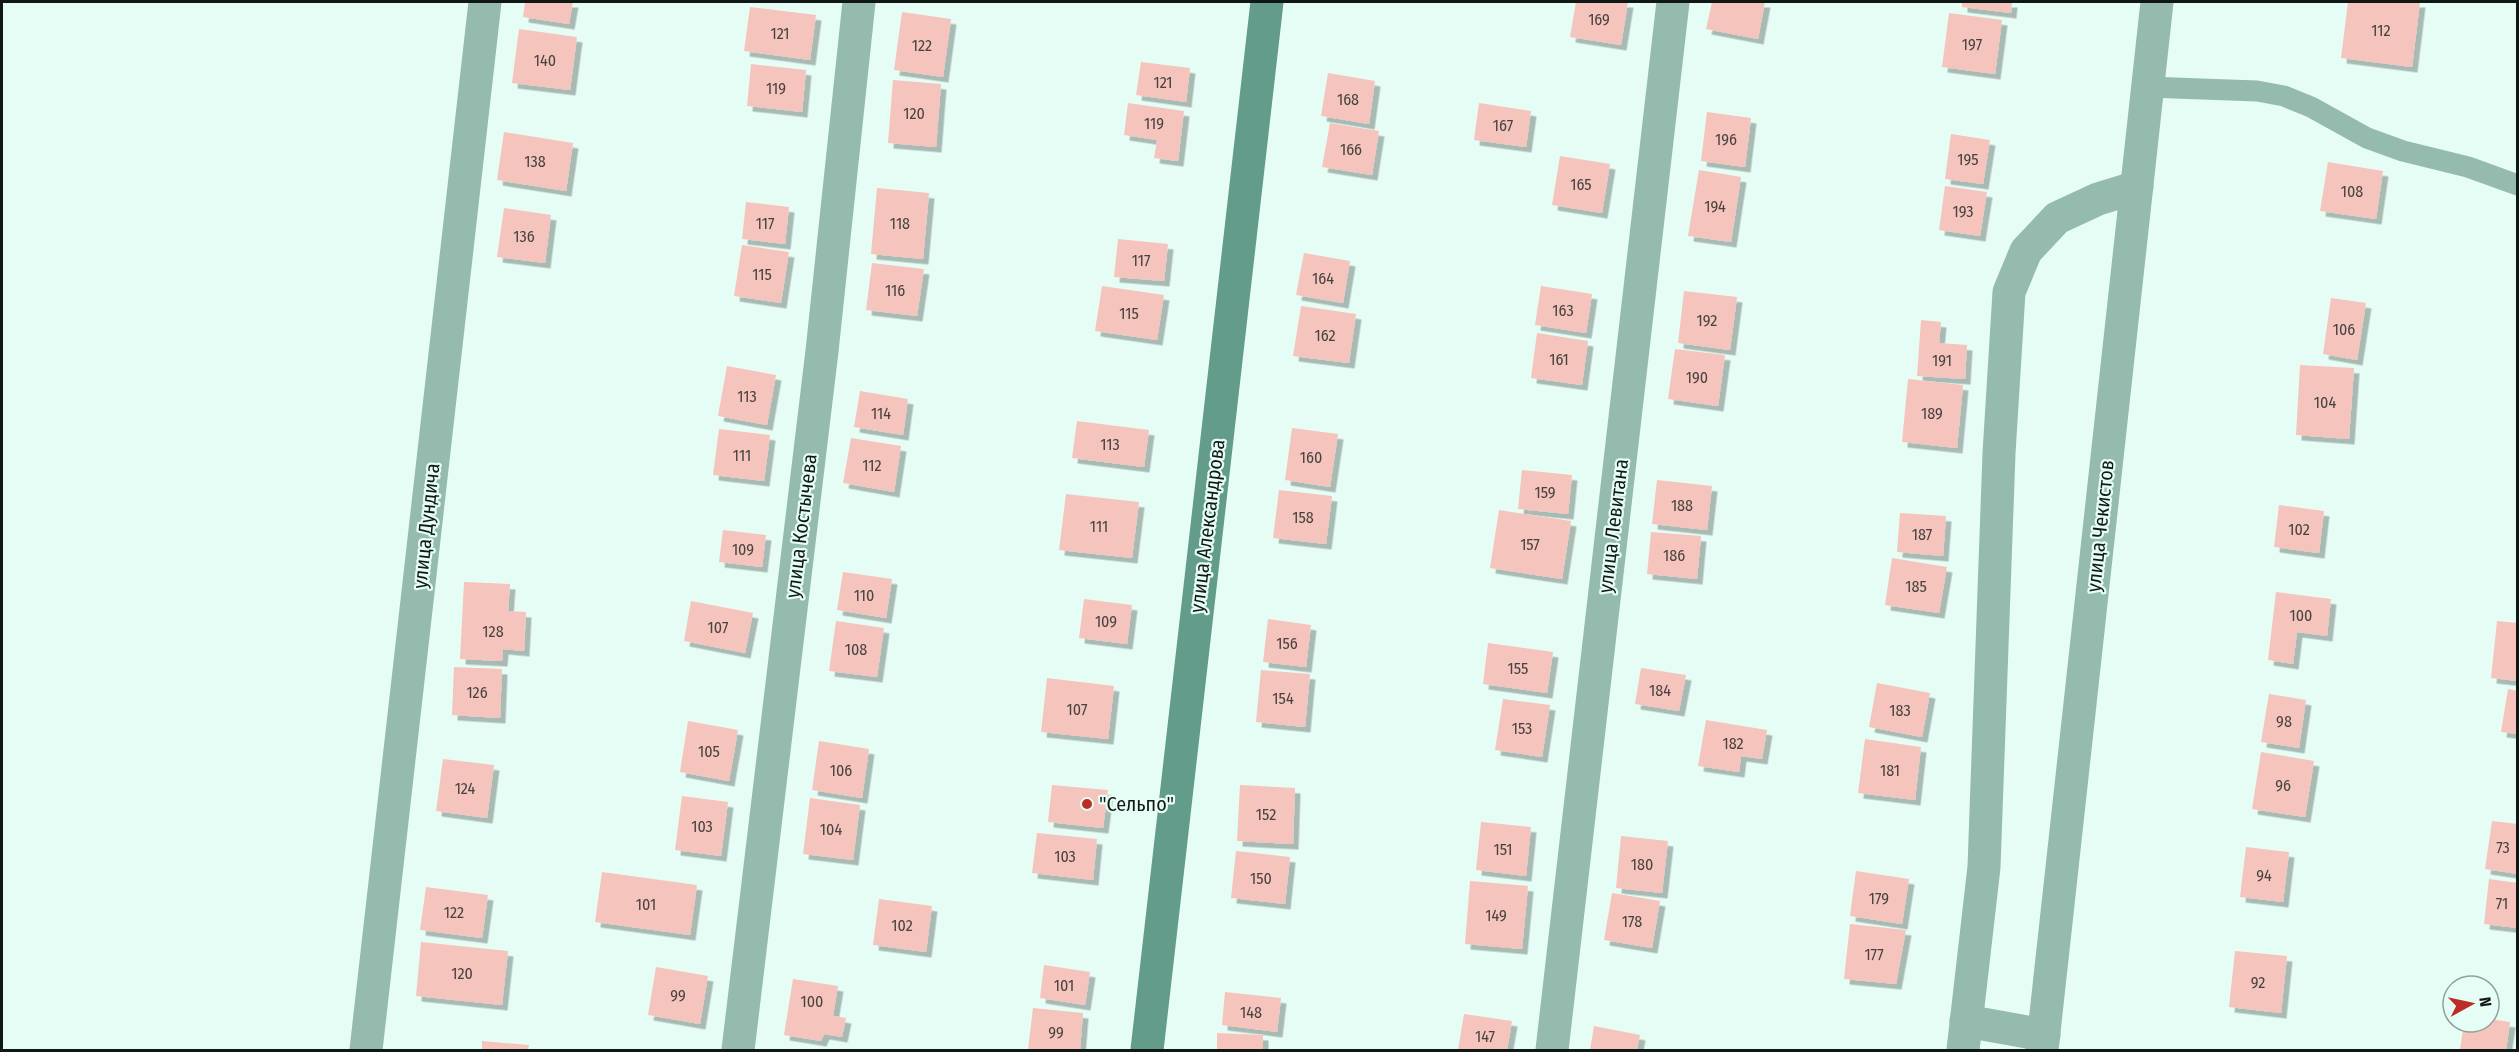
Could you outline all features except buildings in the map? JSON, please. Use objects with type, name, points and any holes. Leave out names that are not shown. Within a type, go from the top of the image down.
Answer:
[{"type":"street","name":"улица Дундича","points":[[366,1050],[485,2]]},
{"type":"street","name":"улица Костычева","points":[[738,1050],[822,351],[859,2]]},
{"type":"street","name":"улица Александрова","points":[[1147,1050],[1267,2]]},
{"type":"street","name":"улица Левитана","points":[[1552,1050],[1673,2]]},
{"type":"street","name":"улица Чекистов","points":[[2043,1043],[2157,2]]},
{"type":"street","points":[[2043,1043],[1965,1036],[1984,867],[2000,453],[2010,292],[2026,251],[2057,218],[2098,199],[2137,186]]},
{"type":"lane","points":[[2147,87],[2257,91],[2284,96],[2311,107],[2367,138],[2394,148],[2468,167],[2517,185]]},
{"type":"place","name":"\"Сельпо\"","points":[[1087,804]]}]
